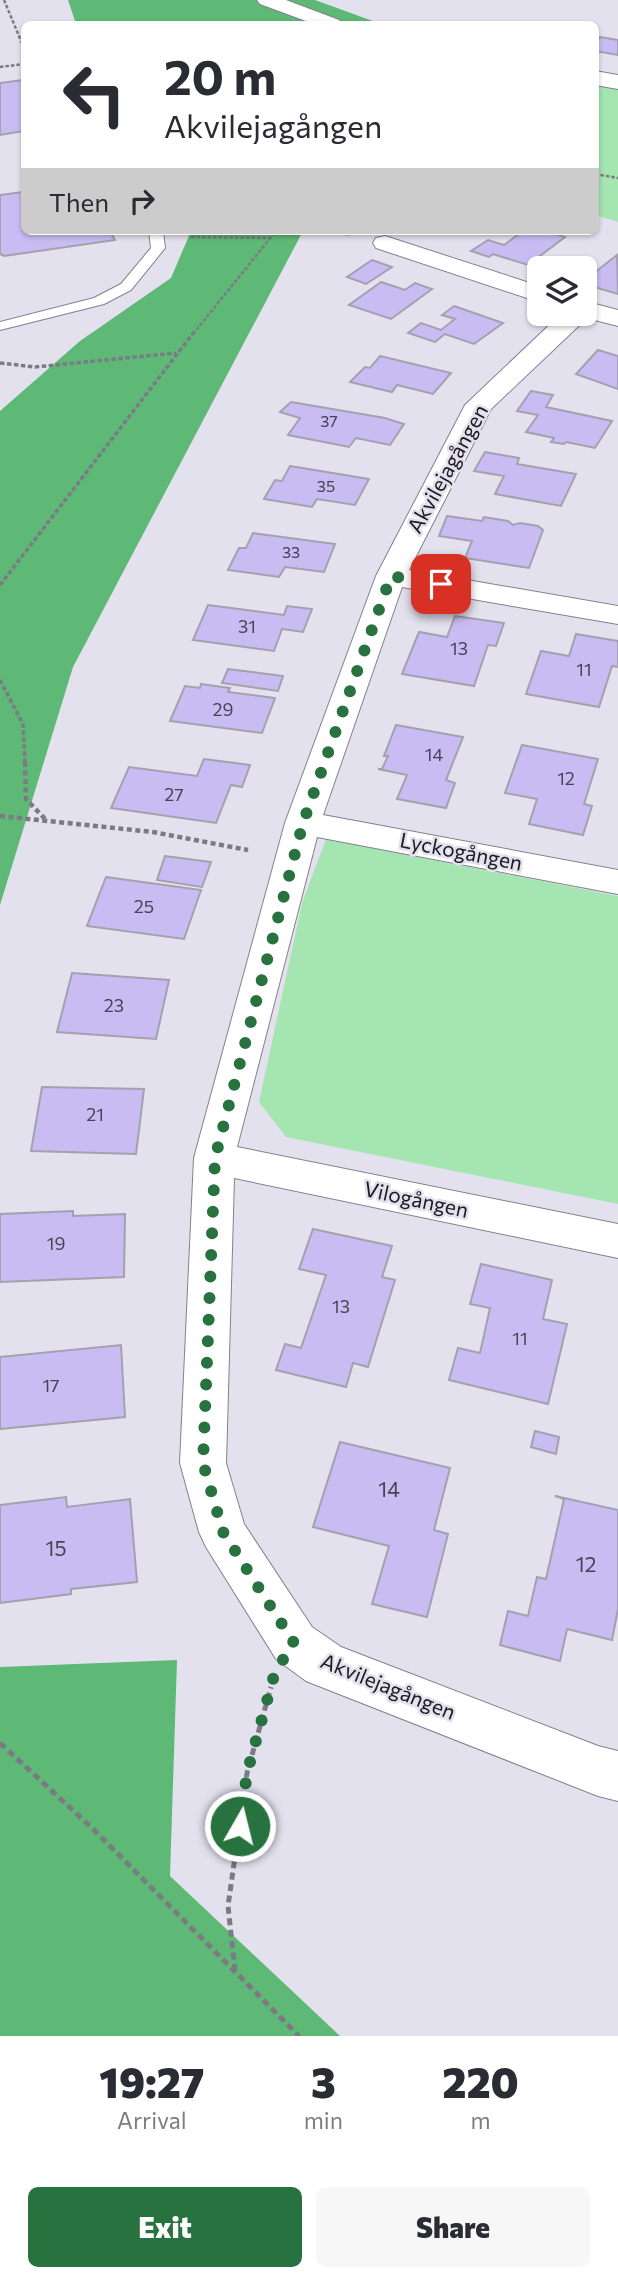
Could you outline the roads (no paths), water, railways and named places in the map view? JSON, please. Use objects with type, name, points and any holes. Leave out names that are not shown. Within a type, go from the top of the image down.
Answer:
[{"type":"street","points":[[267,0],[324,21]]},
{"type":"street","points":[[599,79],[618,82]]},
{"type":"street","points":[[385,243],[527,290]]},
{"type":"street","points":[[597,312],[618,318]]},
{"type":"street","name":"Akvilejagången","points":[[563,326],[479,405],[391,576],[298,841],[215,1158],[203,1463],[223,1532],[294,1643],[324,1664],[598,1771],[618,1776]]},
{"type":"street","points":[[391,576],[618,615]]},
{"type":"street","name":"Lyckogången","points":[[298,841],[618,882]]},
{"type":"street","name":"Vilogången","points":[[215,1158],[618,1241]]},
{"type":"lane","points":[[0,326],[99,301],[126,287],[158,248],[156,235]]}]
